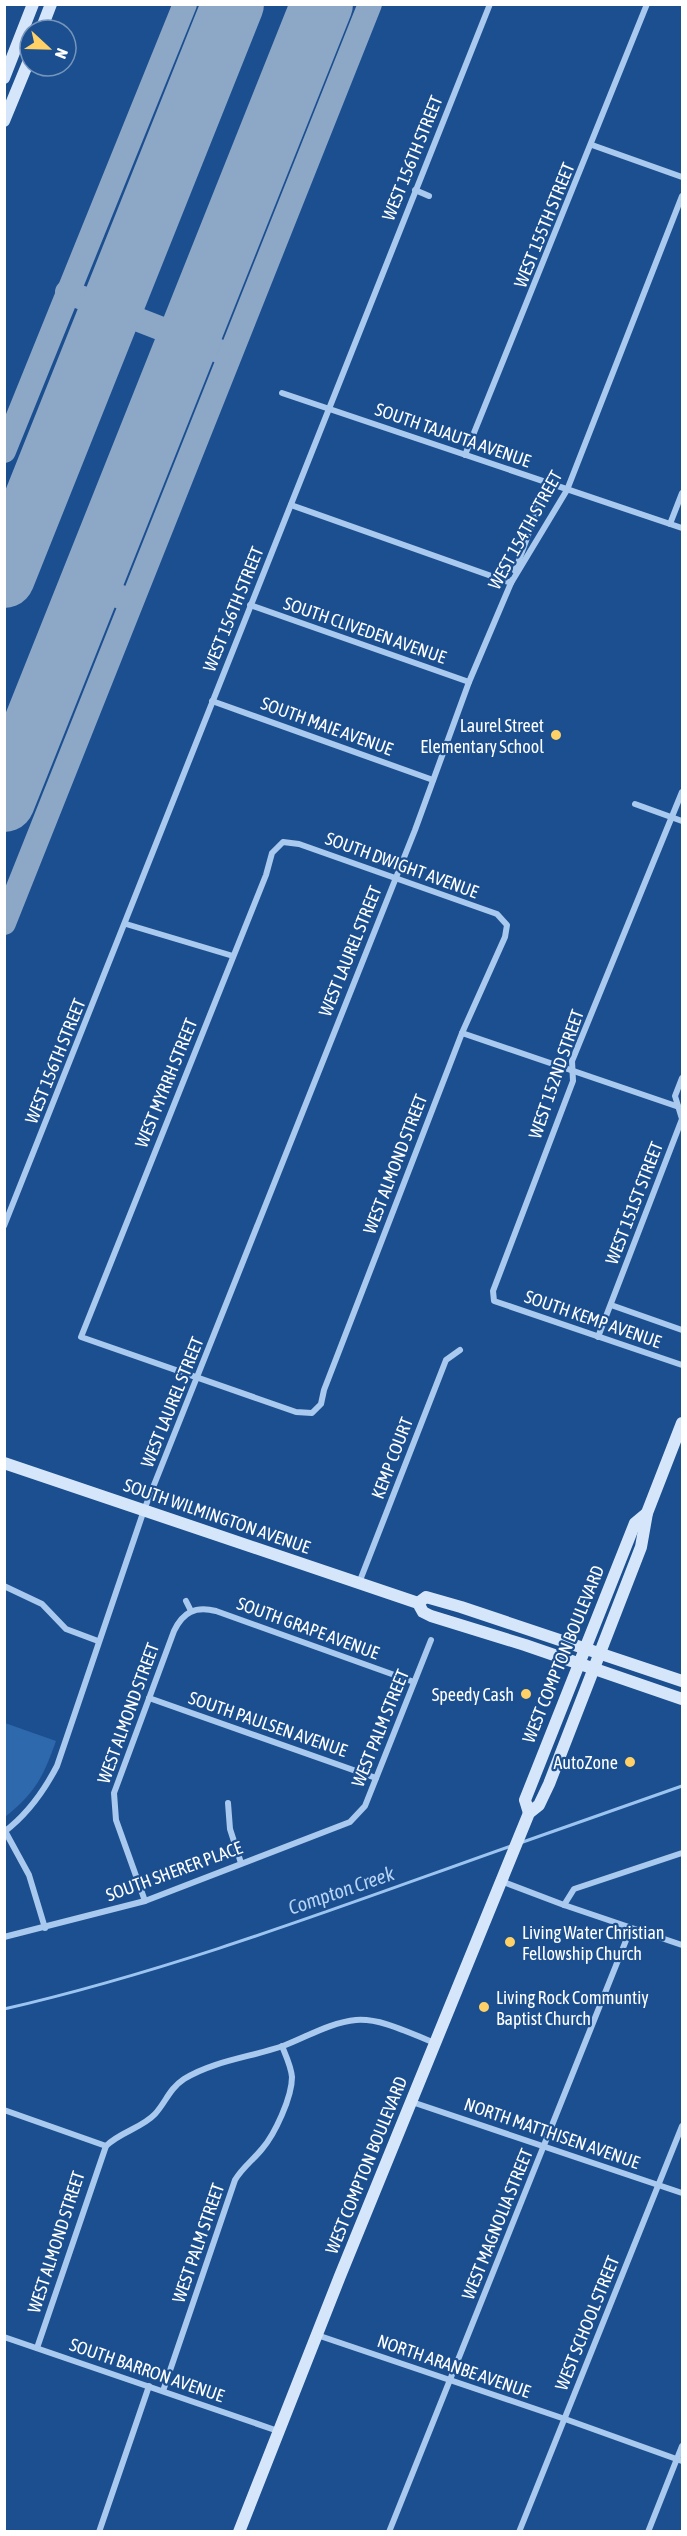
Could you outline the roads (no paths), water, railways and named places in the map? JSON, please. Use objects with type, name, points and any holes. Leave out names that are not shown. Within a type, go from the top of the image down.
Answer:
[{"type":"main road","points":[[4,78],[33,4]]},
{"type":"main road","points":[[4,121],[21,78]]},
{"type":"main road","name":"WEST COMPTON BOULEVARD","points":[[239,2532],[508,1863],[529,1813],[539,1805],[549,1784],[642,1547],[647,1514],[682,1423]]},
{"type":"main road","name":"SOUTH WILMINGTON AVENUE","points":[[4,1463],[418,1603],[423,1612],[431,1616],[525,1645],[682,1699]]},
{"type":"main road","name":"WEST COMPTON BOULEVARD","points":[[529,1813],[525,1800],[584,1648],[635,1523],[647,1514]]},
{"type":"main road","name":"SOUTH WILMINGTON AVENUE","points":[[418,1603],[426,1597],[461,1607],[682,1681]]},
{"type":"street","name":"WEST 156TH STREET","points":[[4,1226],[490,4]]},
{"type":"street","name":"WEST 155TH STREET","points":[[465,455],[648,4]]},
{"type":"street","points":[[592,146],[682,177]]},
{"type":"street","points":[[415,190],[429,196]]},
{"type":"street","name":"WEST 154TH STREET","points":[[395,878],[469,682],[511,583],[567,490],[682,196]]},
{"type":"street","name":"SOUTH TAJAUTA AVENUE","points":[[282,393],[682,528]]},
{"type":"street","points":[[291,505],[511,583],[548,483]]},
{"type":"street","points":[[670,524],[682,493]]},
{"type":"street","name":"SOUTH CLIVEDEN AVENUE","points":[[250,605],[469,682]]},
{"type":"street","name":"SOUTH MAIE AVENUE","points":[[212,701],[433,780]]},
{"type":"street","name":"WEST 152ND STREET","points":[[494,1300],[492,1291],[573,1081],[572,1061],[682,792]]},
{"type":"street","points":[[635,804],[682,820]]},
{"type":"street","name":"SOUTH DWIGHT AVENUE","points":[[283,842],[299,844],[497,914],[507,925]]},
{"type":"street","name":"WEST MYRRH STREET","points":[[197,1379],[81,1337],[266,874],[272,853],[283,842]]},
{"type":"street","name":"WEST LAUREL STREET","points":[[45,1928],[29,1875],[5,1831],[36,1800],[51,1776],[144,1510],[395,878]]},
{"type":"street","points":[[126,924],[232,956]]},
{"type":"street","name":"WEST ALMOND STREET","points":[[197,1379],[296,1412],[312,1413],[321,1404],[328,1379],[462,1033],[505,937],[507,925]]},
{"type":"street","points":[[462,1033],[680,1107]]},
{"type":"street","name":"WEST 151ST STREET","points":[[598,1337],[682,1119],[675,1096],[682,1078]]},
{"type":"street","name":"SOUTH KEMP AVENUE","points":[[494,1300],[682,1365]]},
{"type":"street","points":[[611,1305],[682,1330]]},
{"type":"street","name":"KEMP COURT","points":[[359,1583],[446,1360],[460,1350]]},
{"type":"street","points":[[4,1586],[42,1604],[66,1629],[98,1641]]},
{"type":"street","points":[[186,1601],[191,1611]]},
{"type":"street","name":"SOUTH GRAPE AVENUE","points":[[191,1611],[200,1609],[216,1611],[414,1682]]},
{"type":"street","name":"WEST ALMOND STREET","points":[[145,1901],[116,1820],[114,1806],[118,1779],[174,1631],[179,1621],[191,1611]]},
{"type":"street","name":"WEST PALM STREET","points":[[350,1822],[365,1806],[431,1640]]},
{"type":"street","name":"SOUTH PAULSEN AVENUE","points":[[149,1698],[376,1778]]},
{"type":"street","points":[[228,1803],[230,1829],[240,1863]]},
{"type":"street","name":"SOUTH SHERER PLACE","points":[[4,1937],[145,1901],[350,1822]]},
{"type":"street","points":[[564,1905],[574,1889],[682,1853]]},
{"type":"street","points":[[501,1881],[682,1945]]},
{"type":"street","name":"WEST MAGNOLIA STREET","points":[[388,2532],[631,1928]]},
{"type":"street","points":[[4,2110],[106,2146],[117,2136],[144,2123],[156,2113],[172,2087],[187,2078],[282,2046],[341,2023],[357,2020],[370,2021],[435,2043]]},
{"type":"street","name":"WEST PALM STREET","points":[[163,2391],[235,2180],[271,2136],[291,2087],[290,2064],[282,2046]]},
{"type":"street","name":"NORTH MATTHISEN AVENUE","points":[[411,2102],[682,2193]]},
{"type":"street","name":"WEST SCHOOL STREET","points":[[519,2532],[682,2126]]},
{"type":"street","name":"WEST ALMOND STREET","points":[[37,2348],[106,2146]]},
{"type":"street","name":"NORTH ARANBE AVENUE","points":[[317,2335],[680,2460]]},
{"type":"street","name":"SOUTH BARRON AVENUE","points":[[4,2337],[279,2431]]},
{"type":"street","points":[[99,2532],[149,2386]]},
{"type":"street","points":[[648,2532],[680,2460],[682,2446]]},
{"type":"waterway","name":"Compton Creek","points":[[520,1843],[682,1786]]},
{"type":"waterway","name":"Compton Creek","points":[[4,2009],[133,1975],[260,1935],[511,1846]]},
{"type":"place","name":"Laurel Street Elementary School","points":[[556,735]]},
{"type":"place","name":"Speedy Cash","points":[[526,1694]]},
{"type":"place","name":"AutoZone","points":[[630,1762]]},
{"type":"place","name":"Living Water Christian Fellowship Church","points":[[510,1942]]},
{"type":"place","name":"Living Rock Communtiy Baptist Church","points":[[484,2007]]}]
